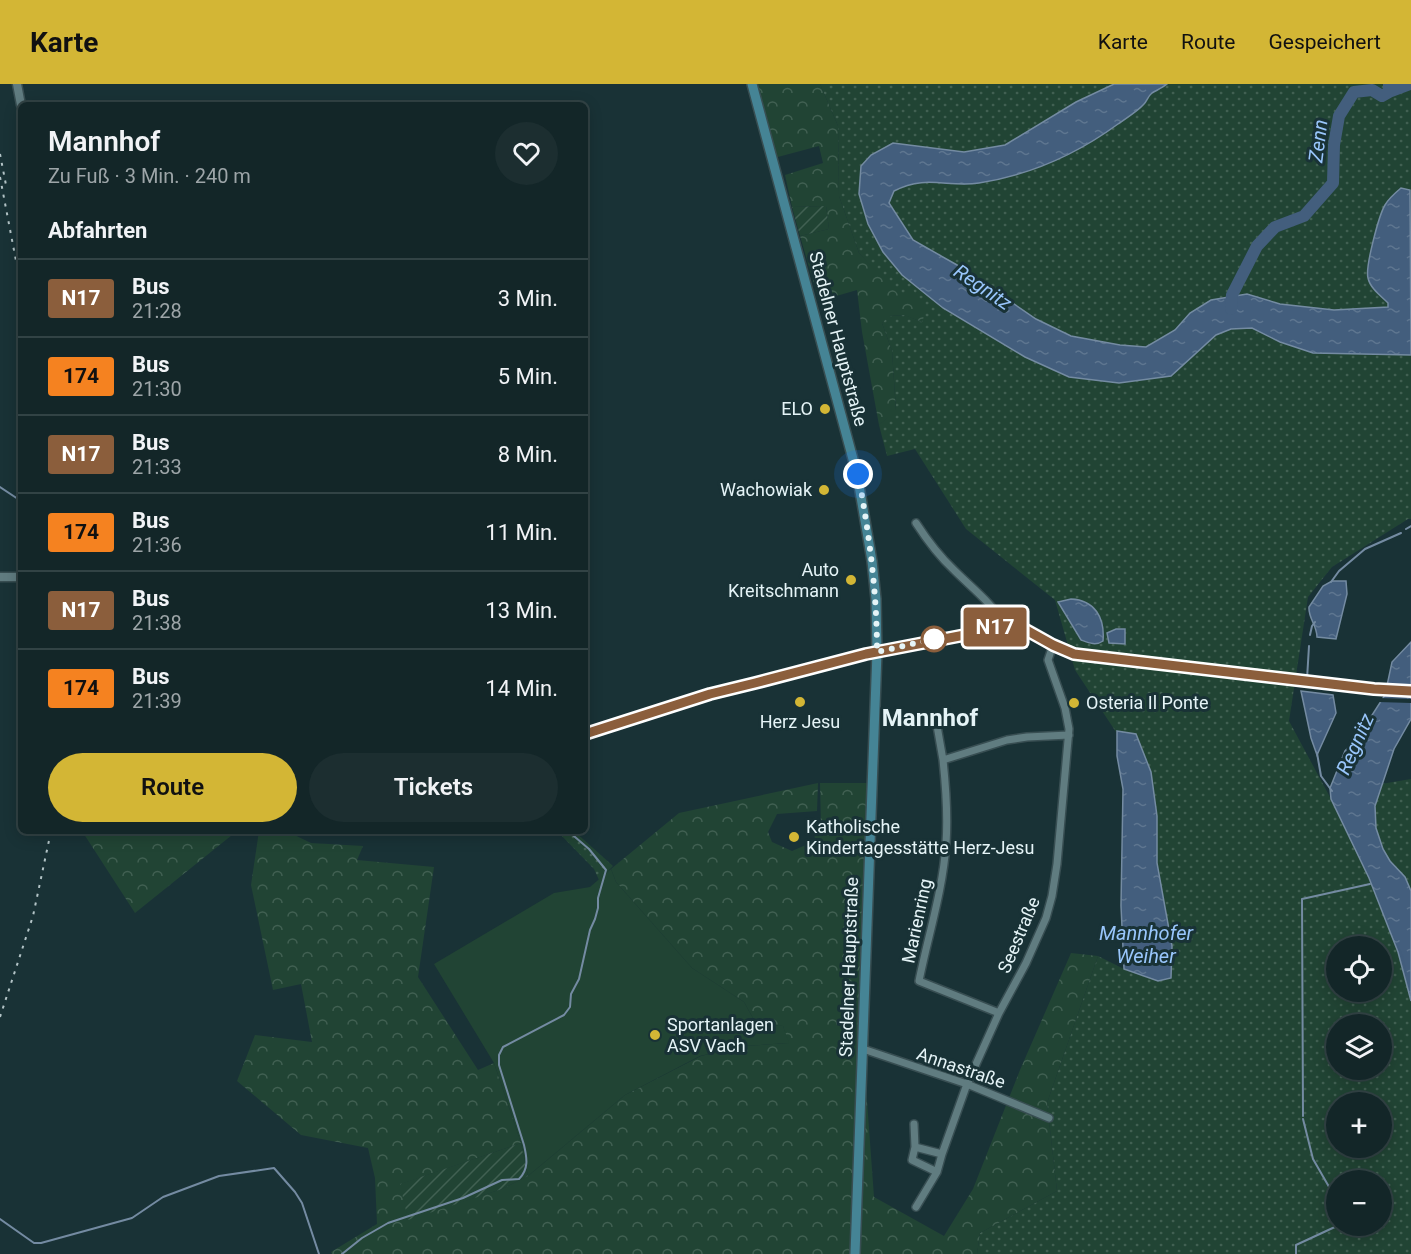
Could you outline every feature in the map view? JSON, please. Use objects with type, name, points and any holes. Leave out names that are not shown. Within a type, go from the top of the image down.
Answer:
[{"type":"main road","name":"Stadelner Hauptstraße","points":[[752,84],[858,474],[876,599],[877,652],[855,1254]]},
{"type":"main road","points":[[877,652],[1005,625],[1019,626],[1074,654],[1381,690],[1411,691]]},
{"type":"street","points":[[17,84],[20,102]]},
{"type":"street","points":[[916,523],[934,550],[983,597],[1005,625]]},
{"type":"street","points":[[0,577],[18,577]]},
{"type":"street","name":"Seestraße","points":[[916,1207],[937,1172],[967,1084],[999,1013],[1037,940],[1052,896],[1069,735],[1069,719],[1048,660],[1053,645]]},
{"type":"street","points":[[588,733],[710,694],[877,652]]},
{"type":"street","name":"Marienring","points":[[936,720],[947,796],[946,845],[941,882],[919,981],[999,1013]]},
{"type":"street","points":[[943,760],[1007,740],[1069,735]]},
{"type":"street","name":"Annastraße","points":[[863,1049],[967,1084],[1049,1118]]},
{"type":"street","points":[[914,1124],[915,1147],[912,1160],[937,1172]]},
{"type":"street","points":[[915,1147],[942,1154]]},
{"type":"green space","points":[[757,84],[820,84],[838,126],[839,196],[859,253],[900,296],[913,290],[926,311],[922,322],[904,315],[889,316],[882,323],[892,351],[896,411],[879,425],[862,332],[857,290],[819,301],[800,236],[829,229],[826,206],[792,207],[785,175],[823,163],[819,146],[774,158]]},
{"type":"green space","points":[[820,84],[1411,84],[1411,519],[1332,567],[1308,597],[1289,721],[1331,799],[1369,878],[1392,936],[1326,936],[1326,1002],[1392,1002],[1392,937],[1411,1001],[1411,1254],[977,1254],[980,1233],[1057,1191],[1047,1103],[1098,956],[1124,969],[1172,946],[1157,863],[1157,816],[1151,772],[1116,732],[1075,670],[1055,600],[966,529],[915,449],[887,456],[879,425],[896,410],[892,351],[882,323],[888,316],[905,315],[922,322],[859,253],[839,196],[838,126]]},
{"type":"green space","points":[[826,206],[829,229],[800,236],[792,207]]},
{"type":"green space","points":[[1411,779],[1411,891],[1383,849],[1376,828],[1375,814],[1381,784]]},
{"type":"green space","points":[[818,783],[817,811],[777,814],[768,832],[772,842],[792,851],[815,841],[814,827],[821,827],[820,783],[873,783],[863,1046],[874,1197],[944,1236],[973,1189],[1020,1070],[1071,953],[1098,956],[1047,1103],[1057,1191],[980,1233],[977,1254],[332,1254],[331,1252],[377,1224],[375,1178],[368,1148],[301,1135],[237,1081],[255,1035],[312,1042],[301,984],[273,990],[251,885],[259,834],[292,834],[311,843],[363,846],[357,860],[434,867],[418,977],[478,1070],[494,1063],[521,1143],[401,1184],[408,1219],[502,1189],[528,1176],[625,1095],[701,1056],[744,1046],[788,1043],[783,1026],[765,1025],[754,1020],[744,1002],[692,968],[616,882],[611,869],[679,813]]},
{"type":"green space","points":[[84,834],[233,834],[135,913]]},
{"type":"green space","points":[[560,834],[577,834],[613,866],[599,880],[594,869]]},
{"type":"green space","points":[[611,869],[616,882],[692,968],[744,1002],[754,1020],[765,1025],[783,1026],[789,1043],[744,1046],[700,1056],[625,1095],[528,1176],[521,1143],[494,1063],[434,964],[554,893],[590,887]]},
{"type":"green space","points":[[521,1143],[528,1176],[502,1189],[408,1220],[400,1184]]},
{"type":"water","name":"Regnitz","points":[[1114,84],[1167,84],[1152,93],[1135,112],[1102,135],[1052,162],[1016,175],[979,183],[916,183],[894,191],[889,203],[913,240],[957,265],[1036,319],[1071,336],[1146,347],[1175,330],[1190,313],[1211,300],[1247,294],[1280,304],[1334,310],[1388,307],[1388,303],[1369,282],[1370,253],[1379,219],[1387,202],[1401,188],[1410,190],[1411,355],[1313,353],[1280,342],[1252,328],[1231,329],[1216,335],[1171,376],[1119,383],[1069,377],[1025,357],[943,308],[902,275],[883,252],[868,224],[859,194],[861,166],[871,155],[893,143],[964,152],[1005,145],[1076,102]]},
{"type":"water","points":[[1332,581],[1346,581],[1347,594],[1336,639],[1317,637],[1309,611],[1309,607],[1323,586]]},
{"type":"water","points":[[1071,599],[1086,603],[1097,612],[1102,625],[1103,641],[1095,644],[1081,640],[1058,602]]},
{"type":"water","points":[[1116,629],[1125,629],[1125,644],[1109,643],[1107,633]]},
{"type":"water","name":"Regnitz","points":[[1411,642],[1411,719],[1394,749],[1375,806],[1376,828],[1383,849],[1390,861],[1405,877],[1411,891],[1411,1001],[1392,936],[1369,878],[1331,799],[1330,788],[1345,751],[1358,737],[1385,695],[1392,662]]},
{"type":"water","points":[[1301,691],[1333,695],[1336,713],[1317,755],[1311,738]]},
{"type":"water","name":"Mannhofer Weiher","points":[[1117,731],[1136,734],[1151,772],[1157,816],[1157,863],[1172,946],[1171,978],[1158,981],[1124,969],[1121,906],[1123,789],[1117,756]]},
{"type":"pier","points":[[1380,698],[1411,699],[1411,703],[1378,702]]},
{"type":"waterway","name":"Zenn","points":[[1231,309],[1232,295],[1257,246],[1275,227],[1304,216],[1333,183],[1334,145],[1339,116],[1354,92],[1372,90],[1382,96],[1389,92],[1389,84]]},
{"type":"waterway","points":[[1389,92],[1410,84]]},
{"type":"waterway","points":[[0,487],[18,499]]},
{"type":"waterway","points":[[1406,529],[1411,526]]},
{"type":"waterway","points":[[1331,582],[1339,571],[1365,549],[1401,533]]},
{"type":"waterway","points":[[1310,635],[1315,622]]},
{"type":"waterway","points":[[1307,679],[1309,646]]},
{"type":"waterway","points":[[1317,753],[1321,776],[1332,791]]},
{"type":"waterway","points":[[342,1254],[362,1238],[388,1223],[463,1198],[502,1180],[519,1179],[524,1171],[525,1150],[499,1065],[499,1055],[503,1047],[564,1015],[570,1007],[571,994],[579,979],[606,870],[589,849],[572,834]]},
{"type":"waterway","points":[[1303,1116],[1302,899],[1370,884]]},
{"type":"waterway","points":[[1303,1119],[1313,1159],[1326,1182]]},
{"type":"waterway","points":[[0,1219],[34,1243],[41,1243],[132,1218],[163,1197],[219,1176],[274,1168],[302,1203],[319,1254]]},
{"type":"waterway","points":[[1296,1254],[1296,1245],[1326,1231]]},
{"type":"railway","points":[[0,154],[6,185]]},
{"type":"railway","points":[[0,177],[18,271]]},
{"type":"railway","points":[[0,1017],[33,916],[50,834]]},
{"type":"bus line","name":"N17","points":[[588,733],[710,694],[866,654],[1005,625],[1019,626],[1074,654],[1374,689],[1411,691]]},
{"type":"place","name":"ELO","points":[[825,409]]},
{"type":"place","name":"Wachowiak","points":[[824,490]]},
{"type":"place","name":"Auto Kreitschmann","points":[[851,580]]},
{"type":"place","name":"Herz Jesu","points":[[800,702]]},
{"type":"place","name":"Osteria Il Ponte","points":[[1074,703]]},
{"type":"place","name":"Katholische Kindertagesstätte Herz-Jesu","points":[[794,837]]},
{"type":"place","name":"Sportanlagen ASV Vach","points":[[655,1035]]},
{"type":"district","name":"Mannhof","points":[[930,718]]},
{"type":"route","points":[[858,474],[872,561],[876,599],[877,652],[934,639]]}]
